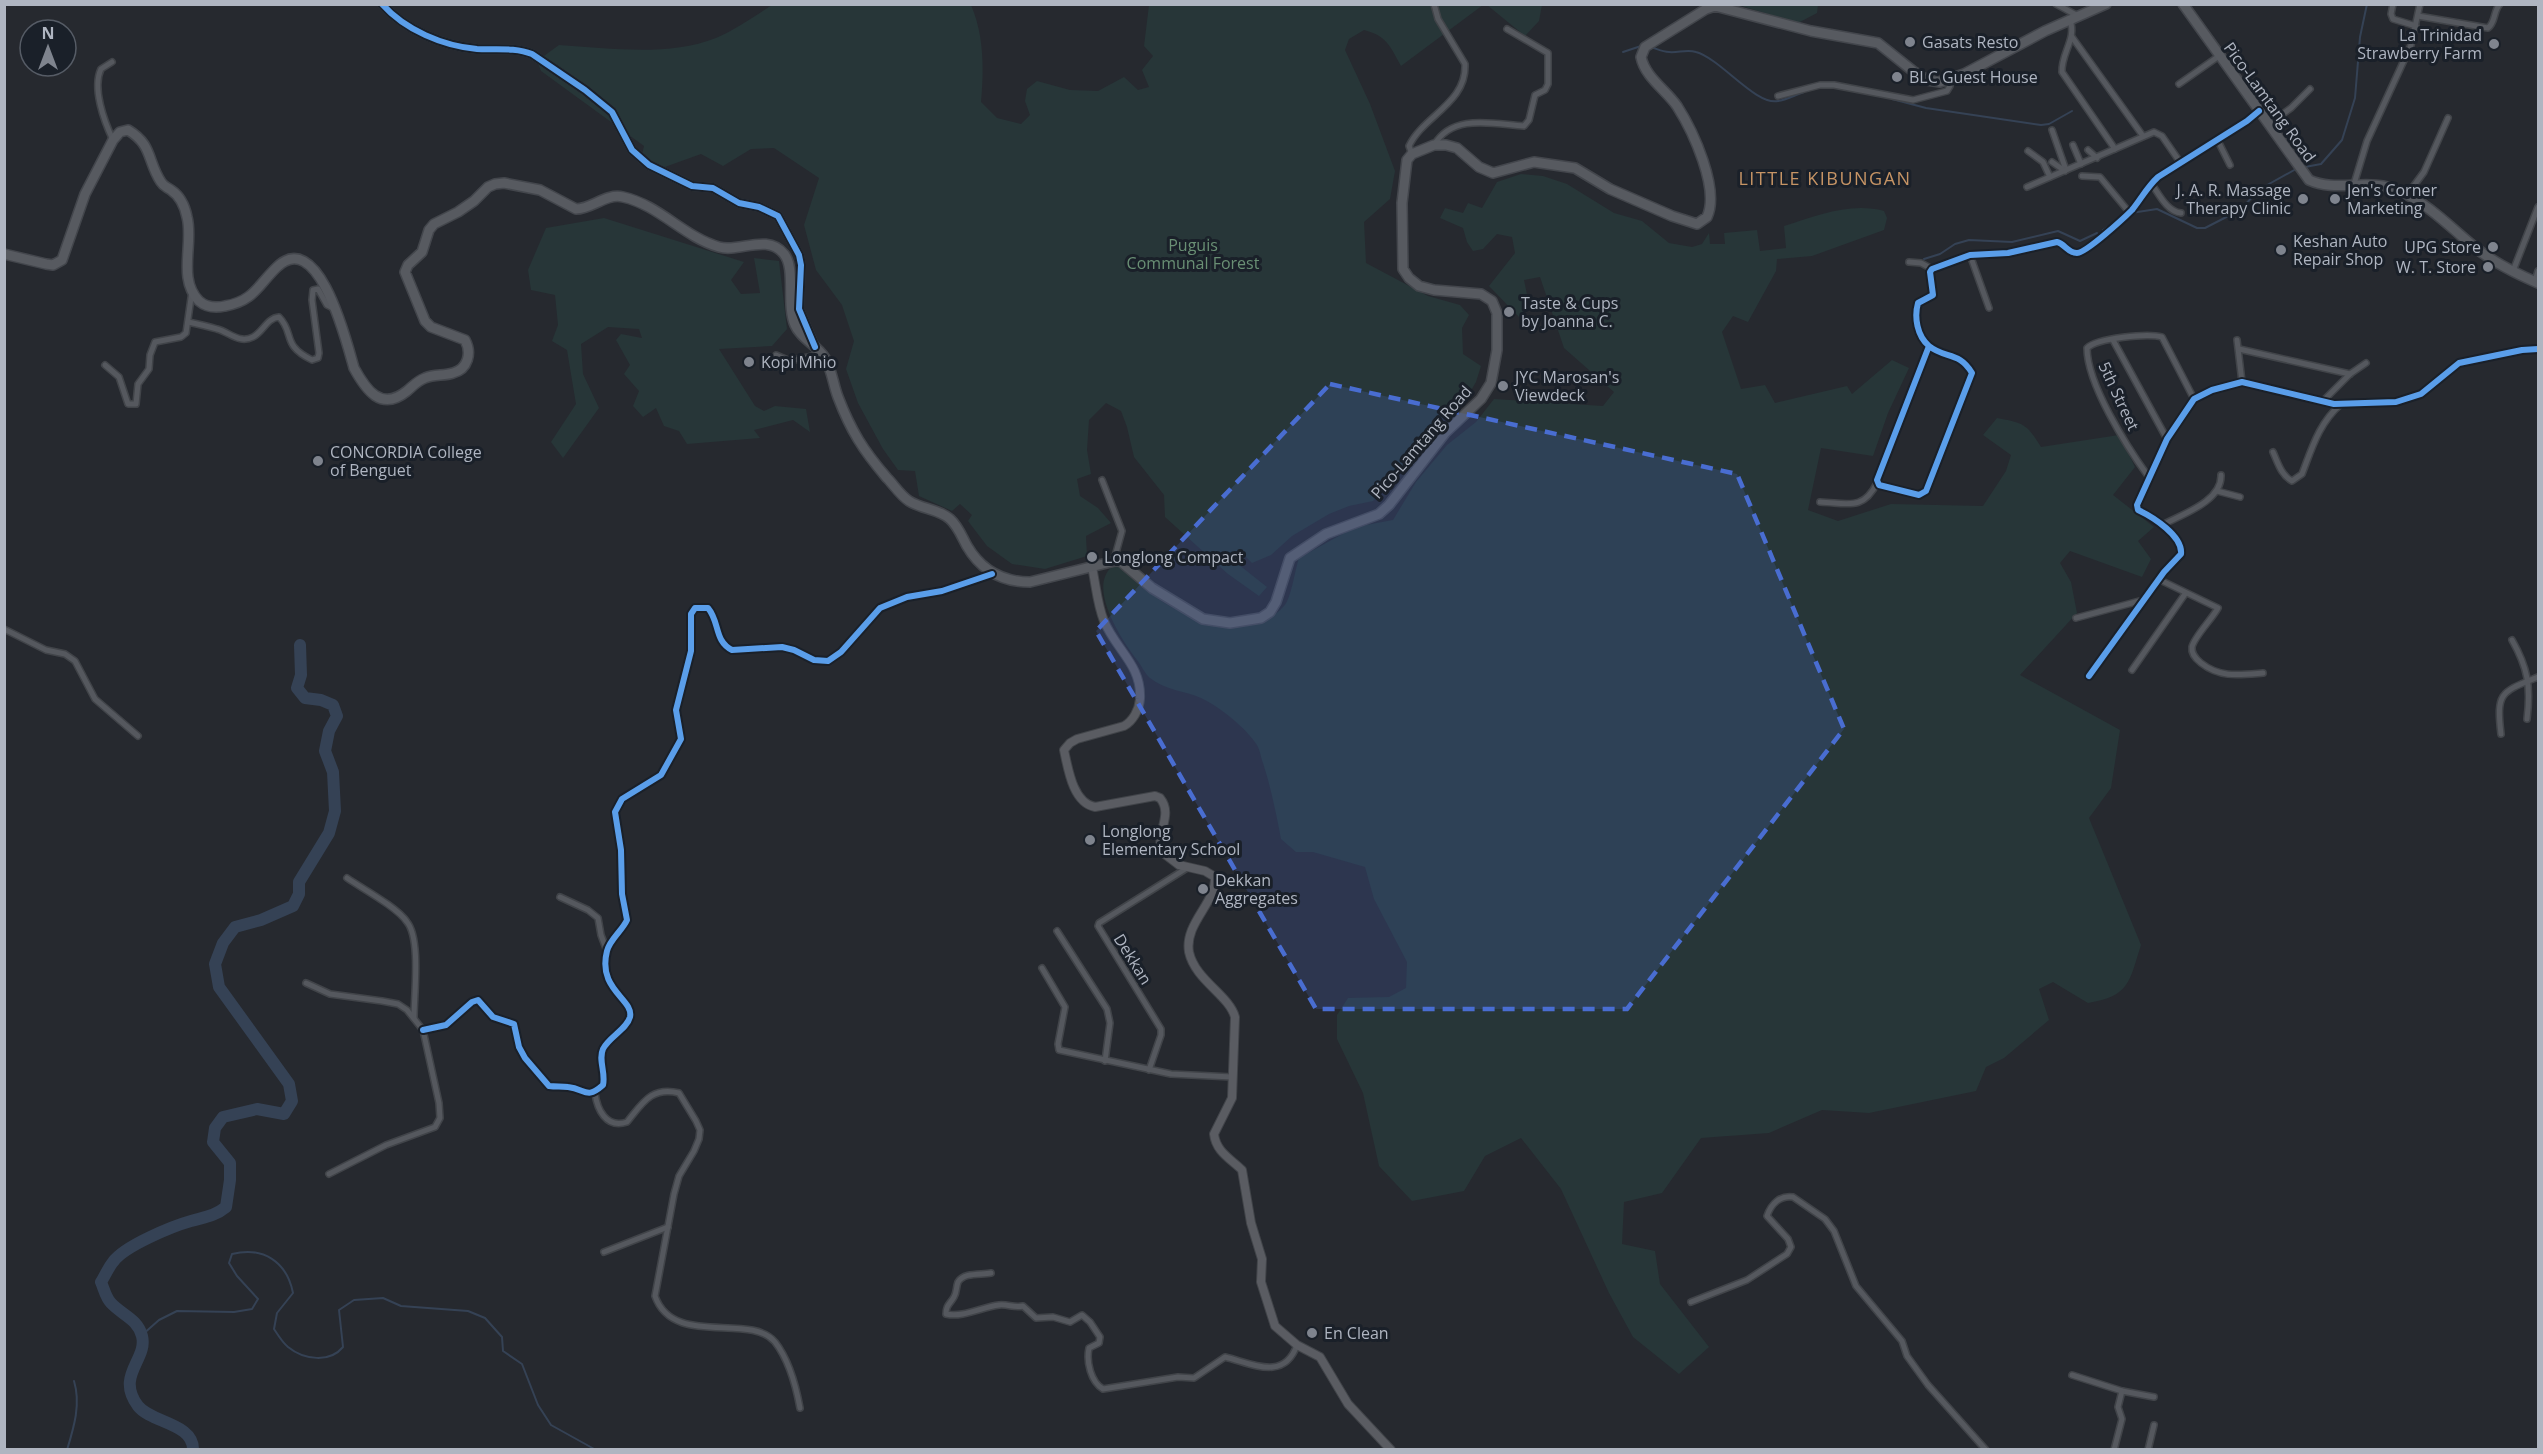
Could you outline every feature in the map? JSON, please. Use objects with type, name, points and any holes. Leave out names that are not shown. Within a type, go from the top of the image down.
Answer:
[{"type":"main road","points":[[382,4],[410,26],[438,40],[477,49],[500,48],[532,54],[585,90],[612,112],[632,150],[649,165],[692,186],[713,188],[740,203],[759,207],[778,216],[799,255],[801,265],[800,318],[829,368],[856,438],[866,453],[909,501],[951,520],[973,555],[992,574],[1015,582],[1030,582],[1114,560]]},
{"type":"main road","points":[[1412,154],[1434,145],[1446,145],[1457,148],[1479,167],[1493,173],[1534,162],[1575,168],[1610,189],[1679,219],[1697,224],[1707,217],[1710,205],[1710,187],[1703,163],[1677,106],[1648,74],[1641,57],[1645,47],[1706,9],[1715,6],[1811,31],[1878,43],[1927,80],[1940,82],[1985,64],[2031,38],[2106,4]]},
{"type":"main road","name":"Pico-Lamtang Road","points":[[2183,4],[2309,180],[2330,186],[2354,183],[2396,190],[2439,215],[2479,250],[2513,271],[2537,278]]},
{"type":"main road","points":[[4,254],[53,265],[62,260],[85,194],[112,140],[120,132],[128,130],[141,140],[151,155],[159,180],[183,205],[189,223],[187,262],[192,289],[198,300],[208,306],[218,308],[234,305],[254,294],[284,261],[296,258],[309,266],[321,279],[337,309],[354,368],[372,395],[378,398],[397,397],[427,376],[453,374],[463,368],[469,353],[465,340],[431,327],[425,321],[405,272],[408,265],[422,252],[429,230],[434,224],[474,201],[488,187],[504,183],[546,192],[568,207],[576,209],[614,196],[621,196],[652,209],[686,232],[713,245],[730,249],[754,244],[776,247],[784,254],[788,262],[792,318],[803,337],[819,351]]},
{"type":"main road","name":"Pico-Lamtang Road","points":[[1114,560],[1124,562],[1152,588],[1203,619],[1240,622],[1260,618],[1270,612],[1276,602],[1290,558],[1326,534],[1378,514],[1389,505],[1445,433],[1480,399],[1491,383],[1497,350],[1497,313],[1492,301],[1481,294],[1434,290],[1419,286],[1403,269],[1402,203],[1407,160],[1412,154]]},
{"type":"main road","points":[[1092,567],[1104,622],[1138,675],[1140,705],[1131,721],[1124,726],[1070,742],[1064,750],[1067,764],[1079,798],[1087,805],[1095,807],[1155,796],[1160,798],[1166,807],[1160,835],[1162,852],[1169,859],[1187,868],[1205,871],[1215,877],[1212,892],[1198,916],[1188,945],[1200,975],[1234,1013],[1232,1098],[1214,1137],[1222,1152],[1242,1170],[1251,1223],[1262,1259],[1261,1281],[1275,1326],[1297,1345],[1320,1357],[1348,1404],[1391,1449]]},
{"type":"street","points":[[1412,154],[1409,146],[1413,138],[1452,101],[1466,72],[1465,64],[1438,19],[1434,4]]},
{"type":"street","points":[[2056,4],[2075,19],[2062,69],[2081,102],[2115,149]]},
{"type":"street","points":[[2393,4],[2391,14],[2393,19],[2416,26]]},
{"type":"street","points":[[2354,183],[2367,141],[2399,74],[2416,26],[2420,4]]},
{"type":"street","points":[[2418,16],[2488,28],[2494,21],[2496,8],[2500,4]]},
{"type":"street","points":[[1434,145],[1439,136],[1460,124],[1471,122],[1524,126],[1529,120],[1536,95],[1545,90],[1548,84],[1548,53],[1507,28]]},
{"type":"street","points":[[2072,37],[2143,136]]},
{"type":"street","points":[[2179,84],[2219,56]]},
{"type":"street","points":[[112,62],[101,69],[98,82],[103,121],[112,140]]},
{"type":"street","points":[[1778,96],[1820,85],[1834,85],[1913,100],[1947,91],[1950,79]]},
{"type":"street","points":[[2270,124],[2310,89]]},
{"type":"street","points":[[1877,483],[1888,489],[1924,494],[1972,373],[1965,362],[1929,346],[1916,324],[1917,303],[1933,295],[1930,272],[1932,269],[1970,255],[2008,254],[2057,242],[2071,252],[2083,252],[2129,212],[2151,183],[2259,111]]},
{"type":"street","points":[[2407,195],[2424,172],[2448,118]]},
{"type":"street","points":[[2052,130],[2066,171]]},
{"type":"street","points":[[2027,187],[2154,132],[2159,134],[2180,162]]},
{"type":"street","points":[[2217,139],[2230,165]]},
{"type":"street","points":[[2073,145],[2081,164]]},
{"type":"street","points":[[2088,150],[2097,158]]},
{"type":"street","points":[[2028,152],[2043,162],[2050,177]]},
{"type":"street","points":[[2052,162],[2066,171]]},
{"type":"street","points":[[2082,176],[2100,177],[2129,212]]},
{"type":"street","points":[[2151,183],[2169,208],[2174,213],[2181,213]]},
{"type":"street","points":[[2513,271],[2538,207]]},
{"type":"street","points":[[1970,255],[1989,308]]},
{"type":"street","points":[[1909,262],[1927,265],[1932,269]]},
{"type":"street","points":[[105,365],[119,376],[128,404],[136,404],[138,384],[149,369],[150,355],[155,342],[181,337],[186,333],[192,289]]},
{"type":"street","points":[[188,322],[220,330],[235,338],[243,338],[253,337],[273,317],[279,317],[283,321],[292,346],[312,360],[318,358],[319,353],[312,300],[313,290],[318,289],[327,305],[337,309]]},
{"type":"street","points":[[2167,439],[2113,340],[2149,335],[2162,337],[2194,399]]},
{"type":"street","name":"5th Street","points":[[2113,340],[2098,341],[2092,344],[2087,348],[2087,357],[2107,408],[2148,476]]},
{"type":"street","points":[[2237,340],[2242,382]]},
{"type":"street","points":[[1820,502],[1862,502],[1870,496],[1929,346]]},
{"type":"street","points":[[2239,349],[2350,374]]},
{"type":"street","points":[[2089,676],[2158,579],[2182,551],[2164,524],[2138,510],[2137,505],[2148,476],[2167,439],[2194,399],[2222,387],[2242,382],[2341,404],[2396,402],[2421,394],[2458,363],[2538,349]]},
{"type":"street","points":[[776,367],[774,358],[776,355],[790,362],[819,351]]},
{"type":"street","points":[[2323,400],[2350,374],[2366,363]]},
{"type":"street","points":[[2273,452],[2287,478],[2292,481],[2296,479],[2302,474],[2320,429],[2331,413],[2341,404]]},
{"type":"street","points":[[2164,524],[2205,502],[2217,491],[2221,475]]},
{"type":"street","points":[[1102,480],[1122,531],[1114,560]]},
{"type":"street","points":[[2217,491],[2240,497]]},
{"type":"street","points":[[607,951],[627,920],[622,894],[621,850],[615,812],[622,800],[662,775],[681,739],[677,703],[691,651],[691,614],[695,608],[708,609],[714,617],[720,640],[732,650],[782,647],[814,660],[828,661],[841,652],[880,608],[907,597],[942,591],[992,574]]},
{"type":"street","points":[[2158,579],[2218,609],[2192,645],[2192,654],[2197,660],[2211,671],[2230,676],[2263,673]]},
{"type":"street","points":[[2132,670],[2185,594]]},
{"type":"street","points":[[2076,618],[2143,600]]},
{"type":"street","points":[[4,628],[46,650],[65,654],[75,661],[95,699],[138,736]]},
{"type":"street","points":[[2512,640],[2524,662],[2529,681],[2527,719]]},
{"type":"street","points":[[2501,734],[2498,706],[2501,698],[2515,686],[2538,677]]},
{"type":"street","name":"Dekkan","points":[[1149,1070],[1161,1029],[1098,926],[1099,923],[1187,868]]},
{"type":"street","points":[[347,878],[384,903],[410,925],[416,966],[414,1019]]},
{"type":"street","points":[[423,1030],[446,1025],[472,1002],[478,1000],[493,1017],[514,1024],[519,1047],[545,1083],[557,1087],[570,1087],[586,1094],[595,1093],[604,1081],[603,1049],[630,1020],[627,1005],[609,983],[607,977],[607,951],[598,918],[588,910],[560,897]]},
{"type":"street","points":[[1056,931],[1107,1009],[1110,1023],[1105,1061]]},
{"type":"street","points":[[1042,968],[1065,1007],[1058,1044],[1059,1050],[1171,1074],[1232,1077]]},
{"type":"street","points":[[306,983],[330,994],[398,1004],[423,1030],[439,1103],[438,1124],[416,1136],[373,1151],[328,1174]]},
{"type":"street","points":[[595,1093],[597,1108],[602,1116],[622,1124],[627,1122],[648,1096],[668,1091],[681,1096],[700,1130],[694,1151],[679,1176],[655,1296],[658,1305],[680,1322],[756,1332],[774,1341],[792,1377],[800,1408]]},
{"type":"street","points":[[1691,1302],[1747,1280],[1787,1254],[1791,1247],[1788,1239],[1767,1219],[1767,1214],[1780,1198],[1786,1196],[1799,1200],[1825,1219],[1834,1231],[1856,1286],[1902,1341],[1908,1356],[1928,1385],[1986,1449]]},
{"type":"street","points":[[604,1252],[668,1227]]},
{"type":"street","points":[[991,1273],[966,1275],[961,1278],[956,1285],[955,1295],[948,1305],[946,1314],[950,1316],[1003,1305],[1014,1308],[1023,1306],[1036,1318],[1053,1317],[1070,1322],[1082,1315],[1100,1336],[1099,1343],[1089,1348],[1088,1360],[1092,1374],[1099,1387],[1103,1389],[1178,1377],[1194,1378],[1225,1357],[1268,1368],[1281,1365],[1294,1352],[1297,1345]]},
{"type":"street","points":[[2072,1375],[2122,1391],[2154,1397]]},
{"type":"street","points":[[2114,1449],[2122,1419],[2118,1407],[2122,1391]]},
{"type":"street","points":[[2148,1449],[2154,1425]]},
{"type":"highlighted area","points":[[1330,384],[1737,474],[1844,729],[1627,1009],[1316,1009],[1096,631]]},
{"type":"green space","name":"Puguis Communal Forest","points":[[772,5],[971,5],[982,52],[981,102],[997,118],[1021,124],[1030,115],[1025,101],[1027,89],[1037,81],[1070,90],[1098,91],[1124,77],[1138,90],[1149,87],[1142,70],[1153,56],[1144,46],[1149,5],[1483,5],[1401,66],[1391,47],[1372,32],[1364,30],[1349,39],[1345,50],[1370,104],[1395,171],[1390,199],[1364,222],[1366,263],[1428,296],[1460,305],[1469,315],[1462,328],[1463,354],[1481,366],[1476,382],[1466,399],[1458,408],[1437,422],[1407,463],[1373,501],[1349,506],[1329,514],[1292,536],[1271,555],[1252,563],[1243,554],[1234,561],[1267,587],[1259,596],[1228,574],[1165,517],[1164,495],[1134,457],[1121,411],[1106,403],[1089,420],[1087,450],[1091,474],[1077,479],[1080,496],[1098,508],[1111,523],[1086,536],[1087,556],[1045,569],[1012,564],[987,546],[968,521],[972,515],[960,504],[952,511],[919,496],[915,471],[898,470],[883,449],[858,403],[846,369],[854,341],[842,305],[816,270],[804,225],[819,178],[774,148],[751,149],[723,166],[701,154],[662,168],[641,159],[644,146],[541,71],[537,61],[559,45],[638,50],[678,48],[698,44],[730,31]]},
{"type":"green space","points":[[1487,5],[1542,5],[1539,21],[1525,36]]},
{"type":"green space","points":[[1738,5],[1818,5],[1817,13],[1798,23]]},
{"type":"green space","points":[[1521,174],[1543,176],[1567,184],[1614,213],[1642,221],[1669,243],[1692,247],[1702,244],[1709,233],[1710,244],[1725,244],[1724,233],[1757,230],[1760,251],[1786,248],[1784,226],[1846,209],[1884,211],[1887,218],[1884,230],[1812,256],[1777,259],[1776,271],[1748,322],[1733,316],[1722,332],[1741,389],[1765,385],[1775,403],[1847,386],[1852,394],[1892,360],[1909,368],[1888,413],[1873,456],[1821,448],[1808,510],[1838,521],[1891,504],[1983,506],[2006,471],[2011,455],[1983,435],[1997,418],[2024,426],[2032,433],[2041,447],[2119,435],[2135,467],[2113,495],[2154,527],[2138,541],[2151,559],[2142,577],[2070,551],[2060,563],[2071,582],[2077,613],[2020,675],[2120,730],[2111,788],[2089,818],[2141,945],[2130,978],[2120,991],[2112,996],[2088,1003],[2053,982],[2039,989],[2049,1020],[2004,1058],[1986,1067],[1976,1091],[1869,1113],[1822,1110],[1769,1133],[1701,1138],[1662,1193],[1624,1202],[1622,1244],[1655,1251],[1660,1284],[1709,1347],[1679,1374],[1633,1337],[1609,1293],[1561,1189],[1521,1138],[1485,1156],[1464,1191],[1412,1201],[1379,1166],[1363,1093],[1337,1039],[1337,1015],[1348,998],[1389,997],[1406,988],[1407,962],[1374,899],[1365,867],[1313,852],[1296,852],[1281,839],[1266,772],[1257,745],[1247,732],[1216,706],[1162,685],[1148,676],[1123,640],[1109,613],[1103,586],[1106,575],[1113,566],[1124,569],[1164,603],[1199,619],[1235,626],[1253,624],[1270,618],[1286,602],[1299,558],[1355,527],[1393,520],[1416,482],[1447,445],[1476,422],[1494,399],[1603,406],[1614,392],[1564,348],[1540,277],[1524,280],[1529,304],[1519,317],[1489,286],[1515,253],[1512,237],[1497,234],[1483,249],[1473,251],[1467,242],[1463,228],[1440,218],[1445,208],[1463,213],[1468,203],[1482,208],[1497,182]]},
{"type":"green space","points":[[604,218],[744,262],[731,280],[741,294],[760,293],[754,258],[779,261],[787,329],[772,346],[719,349],[755,406],[764,411],[775,406],[806,409],[810,432],[793,420],[754,430],[760,438],[687,444],[679,431],[664,426],[656,408],[643,417],[633,406],[639,391],[624,374],[630,365],[616,340],[621,334],[642,338],[639,329],[608,327],[581,344],[583,374],[599,408],[563,458],[551,442],[576,404],[567,350],[552,341],[558,325],[555,295],[531,290],[528,270],[546,228]]},
{"type":"waterway","points":[[2305,167],[2321,164],[2342,140],[2355,98],[2360,37],[2367,4]]},
{"type":"waterway","points":[[1623,52],[1641,46]]},
{"type":"waterway","points":[[1651,47],[1667,52],[1693,51],[1706,56],[1749,90],[1769,101],[1778,101],[1804,92]]},
{"type":"waterway","points":[[1824,88],[1836,88]]},
{"type":"waterway","points":[[1892,99],[1926,108],[2041,125],[2049,124],[2072,111]]},
{"type":"waterway","points":[[2131,213],[2157,209],[2197,228],[2205,228],[2240,210],[2260,189],[2296,169]]},
{"type":"waterway","points":[[2103,230],[2123,217]]},
{"type":"waterway","points":[[1924,259],[1969,240],[2012,242],[2058,231],[2080,241],[2097,233]]},
{"type":"waterway","points":[[193,1450],[187,1434],[144,1412],[138,1406],[130,1385],[143,1345],[142,1336],[137,1325],[109,1301],[101,1282],[113,1262],[138,1243],[161,1232],[214,1214],[226,1207],[230,1163],[213,1142],[215,1128],[223,1117],[257,1109],[284,1114],[292,1101],[289,1084],[219,987],[215,964],[223,943],[235,927],[261,920],[293,906],[299,894],[299,882],[329,833],[335,811],[333,772],[325,751],[329,731],[337,716],[333,705],[321,700],[305,698],[297,688],[301,675],[300,645]]},
{"type":"waterway","points":[[142,1335],[159,1320],[177,1311],[234,1312],[252,1309],[258,1299],[237,1276],[229,1263],[232,1254],[254,1252],[272,1259],[279,1265],[290,1282],[293,1293],[277,1313],[274,1329],[284,1343],[294,1351],[317,1358],[331,1356],[338,1352],[343,1347],[339,1310],[354,1300],[383,1298],[401,1306],[468,1311],[485,1318],[502,1337],[503,1351],[522,1364],[538,1405],[551,1425],[596,1450]]},
{"type":"waterway","points":[[67,1450],[77,1407],[74,1381]]},
{"type":"cycle path","points":[[382,4],[402,22],[438,40],[477,49],[512,50],[532,54],[585,90],[612,112],[632,150],[649,165],[692,186],[713,188],[739,203],[759,207],[778,216],[799,255],[801,265],[799,309],[815,347]]},
{"type":"cycle path","points":[[1929,346],[1877,480],[1879,485],[1919,495],[1926,491],[1972,373],[1962,361],[1929,346],[1919,332],[1918,303],[1933,295],[1930,272],[1932,269],[1970,255],[2008,253],[2057,242],[2074,253],[2082,251],[2132,210],[2158,177],[2247,121],[2259,111]]},
{"type":"cycle path","points":[[2089,676],[2164,572],[2181,554],[2180,547],[2172,534],[2159,522],[2138,510],[2137,505],[2167,439],[2194,399],[2212,390],[2242,382],[2334,404],[2396,402],[2421,394],[2459,363],[2522,350],[2538,349]]},
{"type":"cycle path","points":[[423,1030],[446,1025],[472,1002],[478,1000],[493,1017],[514,1024],[519,1047],[525,1058],[549,1086],[574,1088],[589,1093],[603,1085],[601,1058],[603,1049],[630,1017],[627,1005],[611,984],[605,964],[607,951],[627,920],[622,894],[621,850],[615,812],[622,799],[661,775],[681,739],[676,710],[691,651],[691,614],[695,608],[708,608],[722,642],[732,650],[782,647],[814,660],[828,661],[841,652],[880,608],[907,597],[942,591],[992,574]]},
{"type":"place","name":"Gasats Resto","points":[[1910,42]]},
{"type":"place","name":"La Trinidad Strawberry Farm","points":[[2494,44]]},
{"type":"place","name":"BLC Guest House","points":[[1897,77]]},
{"type":"place","name":"J. A. R. Massage Therapy Clinic","points":[[2303,199]]},
{"type":"place","name":"Jen's Corner Marketing","points":[[2335,199]]},
{"type":"place","name":"UPG Store","points":[[2493,247]]},
{"type":"place","name":"Keshan Auto Repair Shop","points":[[2281,250]]},
{"type":"place","name":"W. T. Store","points":[[2488,267]]},
{"type":"place","name":"Taste & Cups by Joanna C.","points":[[1509,312]]},
{"type":"place","name":"Kopi Mhio","points":[[749,362]]},
{"type":"place","name":"JYC Marosan's Viewdeck","points":[[1503,386]]},
{"type":"place","name":"CONCORDIA College of Benguet","points":[[318,461]]},
{"type":"place","name":"Longlong Compact","points":[[1092,557]]},
{"type":"place","name":"Longlong Elementary School","points":[[1090,840]]},
{"type":"place","name":"Dekkan Aggregates","points":[[1203,889]]},
{"type":"place","name":"En Clean","points":[[1312,1333]]},
{"type":"district","name":"LITTLE KIBUNGAN","points":[[1825,179]]}]
